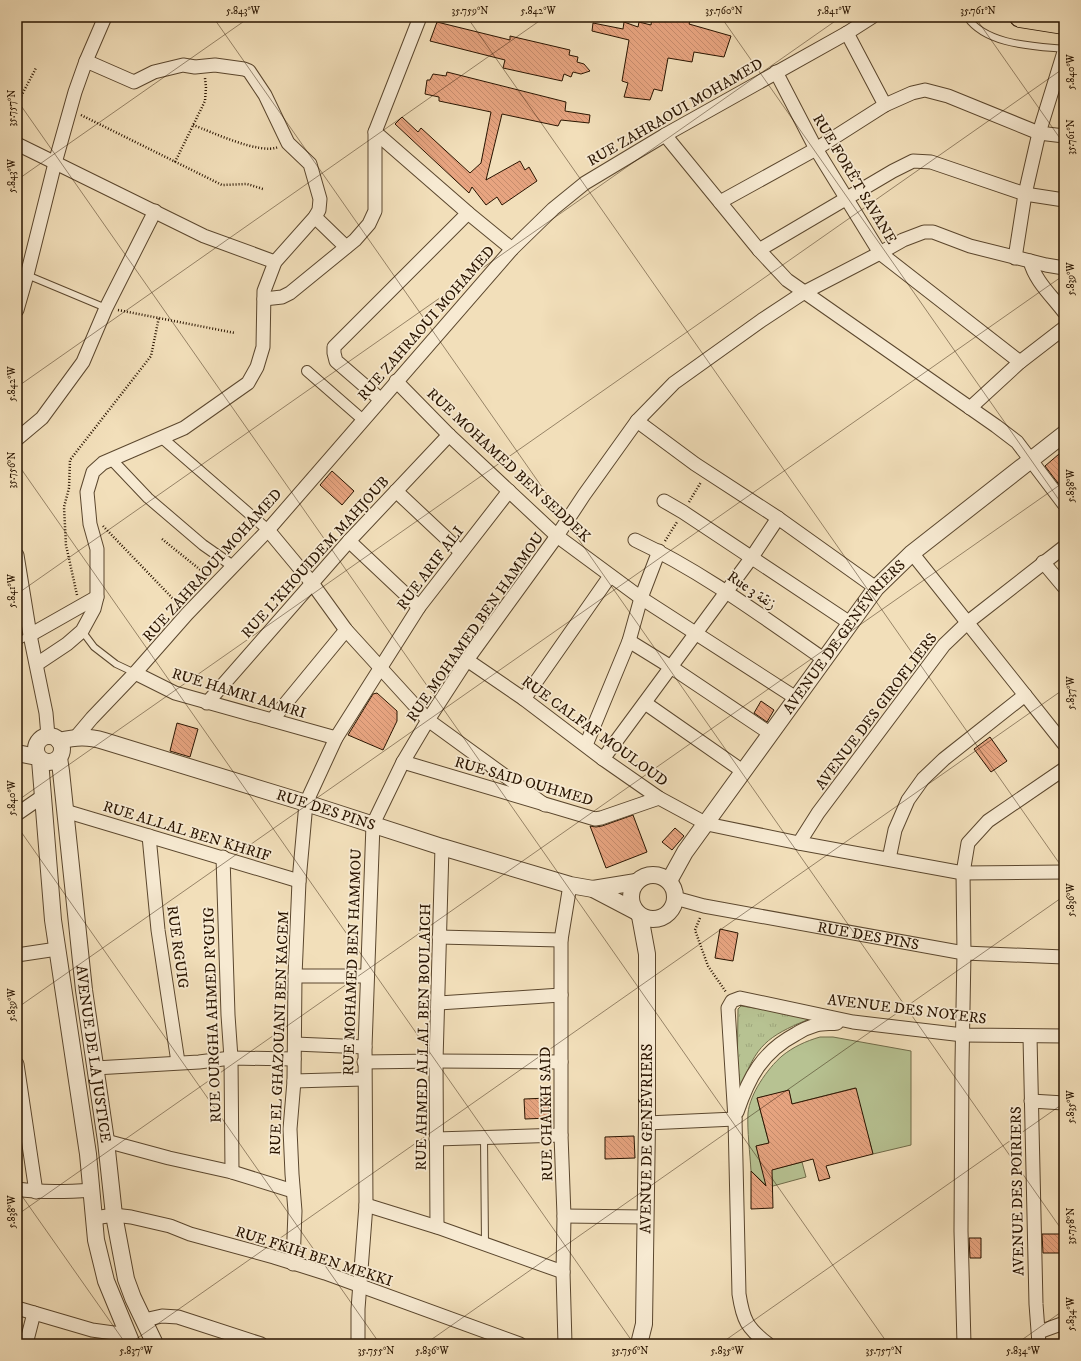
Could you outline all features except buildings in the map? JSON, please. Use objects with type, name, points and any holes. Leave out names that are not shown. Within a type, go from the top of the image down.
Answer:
[{"type":"main road","points":[[1020,17],[1064,24]]},
{"type":"street","points":[[17,310],[22,272],[70,110],[86,61],[105,17]]},
{"type":"street","points":[[264,299],[282,297],[290,294],[355,240],[369,224],[375,212],[375,132],[420,17]]},
{"type":"street","name":"RUE ZAHRAOUI MOHAMED","points":[[76,737],[187,614],[268,530],[362,419],[512,249],[553,209],[585,183],[665,135],[847,33],[872,17]]},
{"type":"street","points":[[847,33],[885,105]]},
{"type":"street","points":[[1016,258],[1025,194],[1039,133],[1064,51]]},
{"type":"street","points":[[37,664],[82,631],[94,609],[97,597],[96,548],[90,524],[87,492],[93,472],[103,463],[111,459],[184,428],[248,383],[257,367],[263,347],[264,290],[274,262],[315,217],[319,210],[320,199],[310,164],[288,142],[265,95],[249,71],[215,65],[195,67],[184,65],[154,72],[134,82],[86,61]]},
{"type":"street","name":"RUE FORÊT SAVANE","points":[[776,72],[816,149],[880,253],[1020,362]]},
{"type":"street","points":[[720,202],[816,149],[885,105],[912,93],[925,90],[948,96],[1039,133],[1064,136]]},
{"type":"street","points":[[375,132],[512,249]]},
{"type":"street","points":[[665,135],[760,250],[787,280],[1017,442],[1064,504]]},
{"type":"street","points":[[17,144],[204,236],[274,262]]},
{"type":"street","points":[[760,250],[893,171],[913,161],[931,162],[1025,194],[1064,200]]},
{"type":"street","points":[[17,439],[42,418],[83,362],[106,308],[155,212]]},
{"type":"street","points":[[380,399],[336,361],[334,346],[468,213]]},
{"type":"street","points":[[315,217],[346,247]]},
{"type":"street","name":"RUE MOHAMED BEN HAMMOU","points":[[358,1344],[358,1309],[361,1287],[366,1205],[364,1062],[373,824],[403,762],[467,660],[557,536],[584,495],[637,421],[674,383],[803,292],[903,240],[924,232],[934,232],[970,246],[1046,266],[1064,268]]},
{"type":"street","points":[[1030,261],[1032,269],[1042,286],[1064,312]]},
{"type":"street","points":[[970,408],[1020,362],[1064,328]]},
{"type":"street","points":[[307,370],[362,419]]},
{"type":"street","name":"RUE MOHAMED BEN SEDDEK","points":[[396,381],[449,435],[557,536],[641,598],[796,698]]},
{"type":"street","points":[[637,421],[695,464],[778,518],[876,588]]},
{"type":"street","name":"AVENUE DE GENÉVRIERS","points":[[669,882],[685,852],[772,734],[796,698],[876,588],[912,553],[1064,434]]},
{"type":"street","name":"RUE L'KHOUIDEM MAHJOUB","points":[[207,703],[349,541],[449,435]]},
{"type":"street","points":[[162,438],[268,530],[312,583],[346,630],[428,720],[545,805]]},
{"type":"street","points":[[111,459],[148,498],[204,545],[233,566]]},
{"type":"street","points":[[396,491],[461,552]]},
{"type":"street","name":"RUE ARIF ALI","points":[[306,803],[336,738],[419,607],[509,491]]},
{"type":"street","points":[[664,501],[752,557],[850,623]]},
{"type":"street","points":[[603,759],[752,557],[778,518]]},
{"type":"street","name":"Rue 3 زنقة","points":[[635,540],[659,551],[726,591],[825,660]]},
{"type":"street","points":[[349,541],[419,607]]},
{"type":"street","name":"AVENUE DES GIROFLIERS","points":[[799,843],[818,813],[944,645],[968,622],[1064,547]]},
{"type":"street","points":[[586,745],[629,641],[641,598],[659,551]]},
{"type":"street","points":[[912,553],[1064,744]]},
{"type":"street","points":[[17,555],[22,613],[30,635],[37,664],[46,713],[44,748]]},
{"type":"street","points":[[1043,562],[1064,587]]},
{"type":"street","points":[[524,699],[610,576]]},
{"type":"street","points":[[30,635],[97,597]]},
{"type":"street","points":[[272,720],[346,630]]},
{"type":"street","points":[[629,641],[772,734]]},
{"type":"street","name":"RUE CALFAF MOULOUD","points":[[467,660],[524,699],[603,759],[659,798],[706,824],[799,843],[963,873],[1064,872]]},
{"type":"street","name":"RUE HAMRI AAMRI","points":[[135,673],[175,693],[336,738]]},
{"type":"street","points":[[889,859],[898,824],[908,800],[923,779],[944,759],[1025,695]]},
{"type":"street","points":[[645,703],[744,772]]},
{"type":"street","name":"RUE DES PINS","points":[[17,753],[44,748],[76,737],[92,738],[306,803],[442,847],[570,885],[593,889],[636,882]]},
{"type":"street","name":"RUE DES PINS","points":[[17,750],[44,748]]},
{"type":"street","name":"AVENUE DE LA JUSTICE","points":[[130,1340],[106,1281],[96,1240],[92,1190],[82,1107],[53,920],[43,796],[44,748],[62,750],[59,758],[84,990],[106,1142],[114,1215],[126,1279],[133,1298],[155,1344]]},
{"type":"street","name":"RUE SAID OUHMED","points":[[403,762],[595,819],[659,798]]},
{"type":"street","points":[[964,1344],[961,1231],[964,953],[963,873],[968,843],[988,821],[1064,769]]},
{"type":"street","points":[[17,814],[43,796]]},
{"type":"street","name":"RUE EL GHAZOUANI BEN KACEM","points":[[292,1264],[295,1228],[290,1128],[294,1081],[300,881],[306,803]]},
{"type":"street","name":"RUE ALLAL BEN KHRIF","points":[[65,811],[300,881]]},
{"type":"street","name":"RUE RGUIG","points":[[149,836],[158,930],[178,1062]]},
{"type":"street","name":"RUE AHMED ALLAL BEN BOULAICH","points":[[437,1227],[436,1061],[439,1002],[439,937],[442,847]]},
{"type":"street","name":"RUE OURGHA AHMED R'GUIG","points":[[222,857],[231,1058],[232,1172]]},
{"type":"street","points":[[649,875],[656,875],[663,877],[669,882],[675,892],[676,898],[672,909],[668,914],[658,919],[646,919],[638,914],[630,900],[633,887],[636,882],[649,875]]},
{"type":"street","name":"RUE CHAIKH SAID","points":[[565,1344],[563,1272],[564,1216],[561,1135],[561,940],[570,885]]},
{"type":"street","name":"RUE DES PINS","points":[[593,889],[638,914]]},
{"type":"street","name":"RUE DES PINS","points":[[676,898],[704,906],[964,953],[1064,957]]},
{"type":"street","name":"AVENUE DE GENÉVRIERS","points":[[638,914],[647,954],[647,1123],[644,1324],[639,1344]]},
{"type":"street","name":"AVENUE DE GENÉVRIERS","points":[[647,954],[658,919]]},
{"type":"street","points":[[439,937],[561,940]]},
{"type":"street","points":[[17,955],[57,949]]},
{"type":"street","points":[[296,976],[367,976]]},
{"type":"street","points":[[439,1002],[561,995]]},
{"type":"street","name":"AVENUE DES NOYERS","points":[[730,1005],[740,998],[853,1022],[963,1035],[1064,1036]]},
{"type":"street","points":[[730,1005],[735,1119],[739,1294],[742,1311],[747,1324],[756,1335],[768,1344]]},
{"type":"street","points":[[735,1119],[743,1095],[751,1078],[762,1060],[775,1048],[788,1038],[817,1025],[853,1022]]},
{"type":"street","name":"AVENUE DES POIRIERS","points":[[1030,1036],[1036,1304],[1039,1338]]},
{"type":"street","points":[[295,1044],[365,1047]]},
{"type":"street","points":[[95,1068],[178,1062],[199,1062],[231,1058],[294,1059]]},
{"type":"street","points":[[364,1062],[561,1062]]},
{"type":"street","points":[[17,1064],[36,1192]]},
{"type":"street","points":[[294,1081],[364,1079]]},
{"type":"street","points":[[1031,1101],[1064,1103]]},
{"type":"street","points":[[647,1123],[735,1119]]},
{"type":"street","points":[[436,1140],[561,1135]]},
{"type":"street","points":[[106,1142],[232,1172],[294,1192]]},
{"type":"street","points":[[17,1189],[36,1192],[92,1190]]},
{"type":"street","points":[[366,1205],[437,1227],[563,1272]]},
{"type":"street","name":"RUE FKIH BEN MEKKI","points":[[94,1218],[114,1215],[131,1217],[170,1226],[190,1234],[274,1257],[292,1264],[325,1273],[520,1344]]},
{"type":"street","points":[[564,1216],[645,1217]]},
{"type":"street","points":[[17,1308],[92,1330],[108,1339],[130,1340]]},
{"type":"street","points":[[26,1344],[34,1313]]},
{"type":"street","points":[[144,1320],[162,1316],[178,1317],[261,1344]]},
{"type":"street","points":[[1039,1338],[1064,1323]]},
{"type":"street","name":"AVENUE DE GENÉVRIERS","points":[[644,1324],[652,1344]]},
{"type":"lane","points":[[967,17],[971,23],[984,33],[1001,40],[1064,51]]},
{"type":"lane","points":[[22,272],[106,308]]},
{"type":"lane","points":[[82,631],[94,648],[116,664],[135,673]]},
{"type":"lane","points":[[17,642],[30,635]]},
{"type":"lane","points":[[484,1138],[485,1244]]},
{"type":"path","points":[[175,162],[205,101],[206,87],[202,66]]},
{"type":"path","points":[[17,104],[36,68]]},
{"type":"path","points":[[70,110],[222,185],[247,184],[263,189]]},
{"type":"path","points":[[193,125],[252,146],[274,149],[288,142]]},
{"type":"path","points":[[106,308],[236,333]]},
{"type":"path","points":[[89,514],[110,532],[174,600]]},
{"type":"path","points":[[162,539],[199,569]]},
{"type":"path","points":[[704,906],[695,930],[708,966],[730,1005]]},
{"type":"green space","points":[[741,1006],[807,1016],[807,1020],[782,1031],[765,1044],[752,1061],[742,1086],[737,1086],[738,1009]]},
{"type":"green space","points":[[820,1037],[833,1037],[911,1051],[911,1145],[873,1154],[855,1088],[792,1104],[789,1091],[757,1098],[769,1143],[756,1146],[763,1172],[802,1162],[806,1177],[773,1186],[767,1186],[751,1171],[748,1135],[749,1106],[760,1082],[776,1061],[800,1045]]}]
